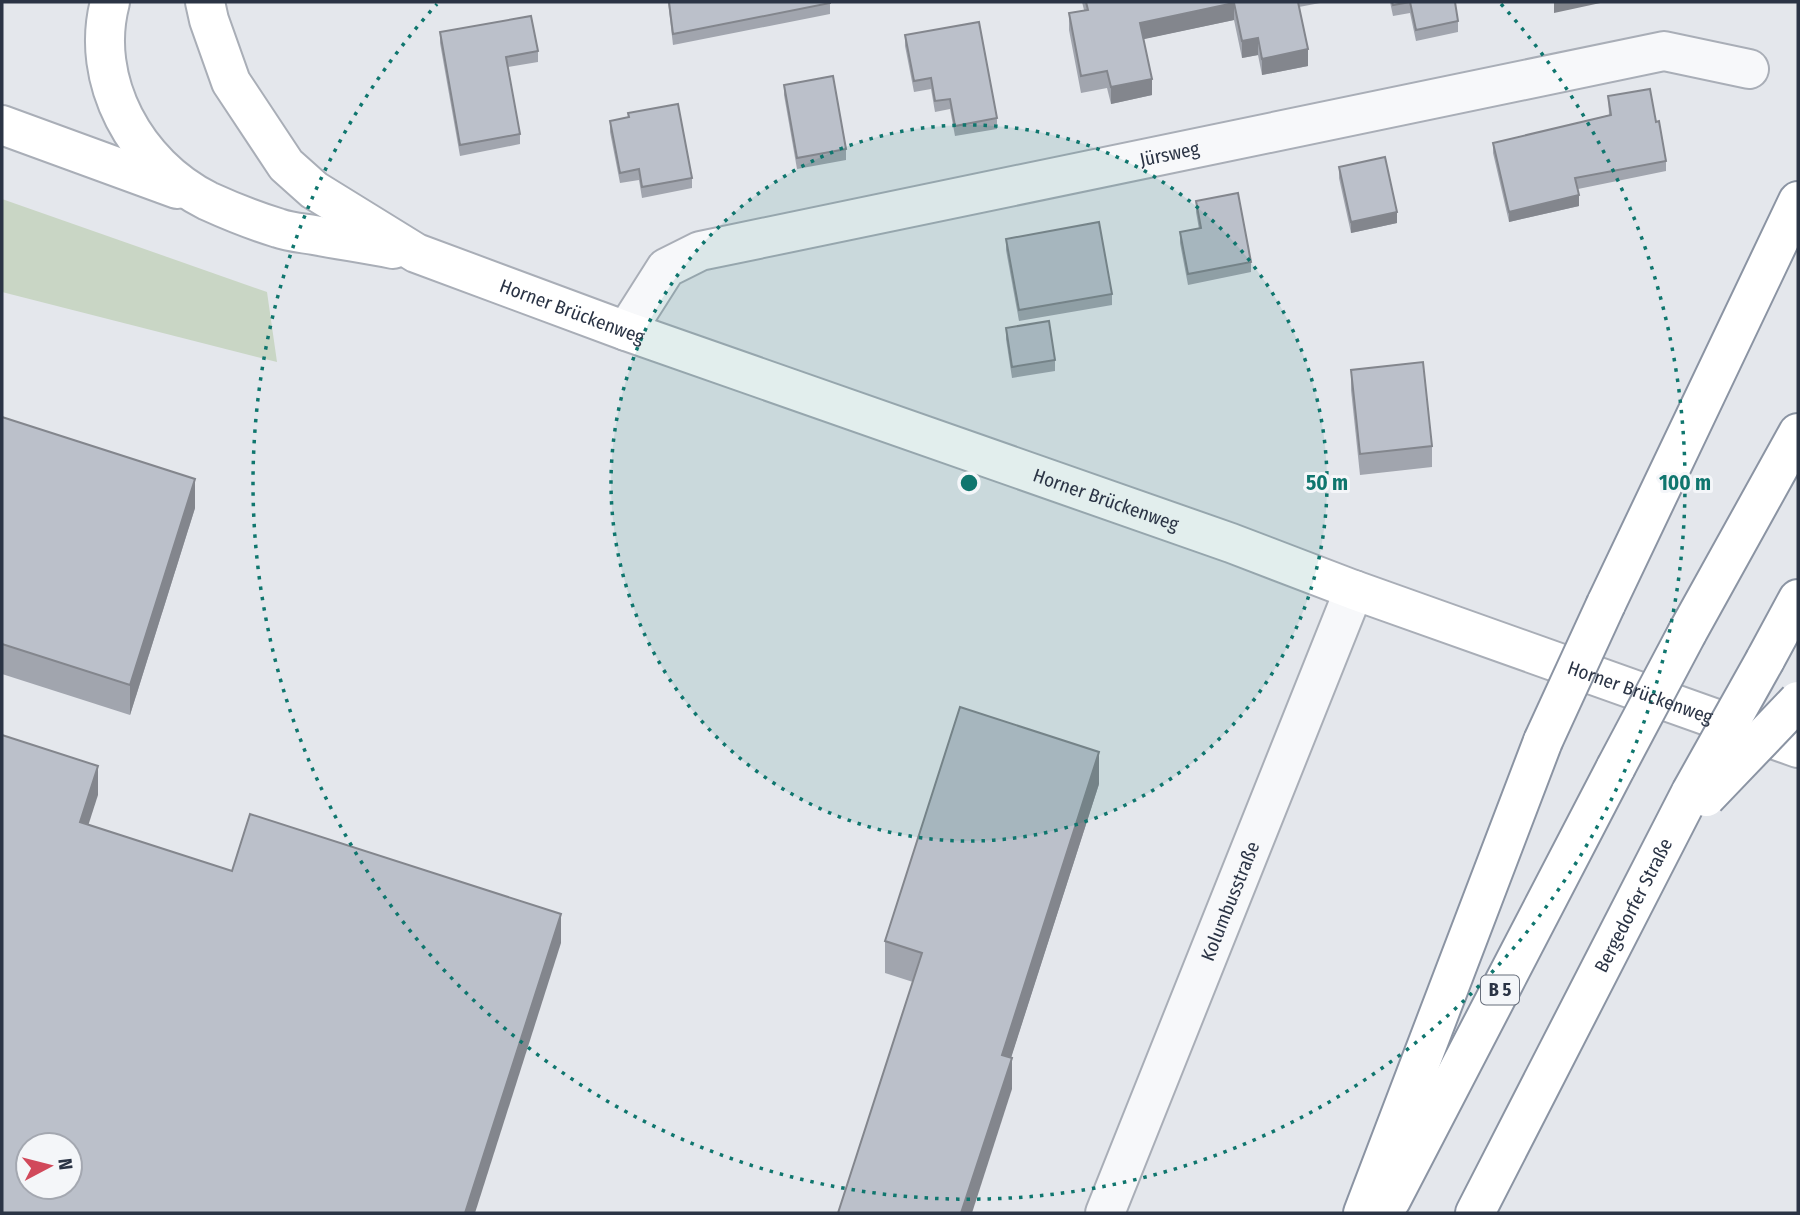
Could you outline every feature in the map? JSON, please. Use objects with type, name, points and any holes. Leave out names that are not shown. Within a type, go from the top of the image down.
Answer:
[{"type":"main road","name":"Horner Brückenweg","points":[[110,2],[104,42],[107,73],[117,105],[152,158],[207,200]]},
{"type":"main road","name":"Horner Brückenweg","points":[[205,2],[231,82],[286,165],[314,190],[416,253]]},
{"type":"main road","name":"Horner Brückenweg","points":[[2,125],[279,229],[416,253],[626,331],[1218,538],[1354,590],[1798,748]]},
{"type":"main road","points":[[1363,1213],[1543,741],[1798,201]]},
{"type":"main road","name":"B 5","points":[[1384,1213],[1687,633],[1798,433]]},
{"type":"main road","points":[[1699,795],[1798,599]]},
{"type":"main road","points":[[1699,795],[1798,701]]},
{"type":"main road","name":"Bergedorfer Straße","points":[[1475,1213],[1667,839],[1699,795]]},
{"type":"street","name":"Jürsweg","points":[[626,331],[666,268],[700,251],[1664,51],[1749,69]]},
{"type":"street","name":"Kolumbusstraße","points":[[1105,1213],[1354,590]]},
{"type":"green space","points":[[2,199],[267,292],[277,362],[2,292]]},
{"type":"building","points":[[669,2],[830,2],[830,3],[673,34]]},
{"type":"building","points":[[1086,2],[1298,2],[1308,49],[1262,59],[1258,38],[1242,41],[1234,3],[1140,23],[1152,79],[1111,87],[1107,71],[1081,76],[1069,13],[1088,10]]},
{"type":"building","points":[[1410,2],[1455,2],[1458,21],[1416,30]]},
{"type":"building","points":[[531,16],[538,51],[506,57],[520,134],[460,145],[440,32]]},
{"type":"building","points":[[979,22],[997,118],[955,126],[950,99],[935,101],[931,78],[914,81],[905,35]]},
{"type":"building","points":[[833,76],[846,149],[797,158],[784,85]]},
{"type":"building","points":[[1650,89],[1666,161],[1575,178],[1579,195],[1509,212],[1493,143],[1611,115],[1608,96]]},
{"type":"building","points":[[678,104],[692,178],[642,187],[639,169],[620,173],[610,121],[629,117],[628,113]]},
{"type":"building","points":[[1385,157],[1397,212],[1351,222],[1339,167]]},
{"type":"building","points":[[1238,193],[1251,262],[1188,274],[1180,232],[1201,228],[1196,201]]},
{"type":"building","points":[[1099,222],[1112,294],[1019,310],[1006,239]]},
{"type":"building","points":[[1049,321],[1055,360],[1012,367],[1006,328]]},
{"type":"building","points":[[1423,362],[1432,446],[1360,454],[1351,370]]},
{"type":"building","points":[[2,417],[195,479],[130,685],[2,644]]},
{"type":"building","points":[[960,707],[1099,752],[1002,1055],[1012,1058],[961,1213],[838,1213],[922,953],[885,941]]},
{"type":"building","points":[[2,735],[98,766],[80,822],[232,871],[250,814],[561,914],[465,1213],[2,1213]]}]
